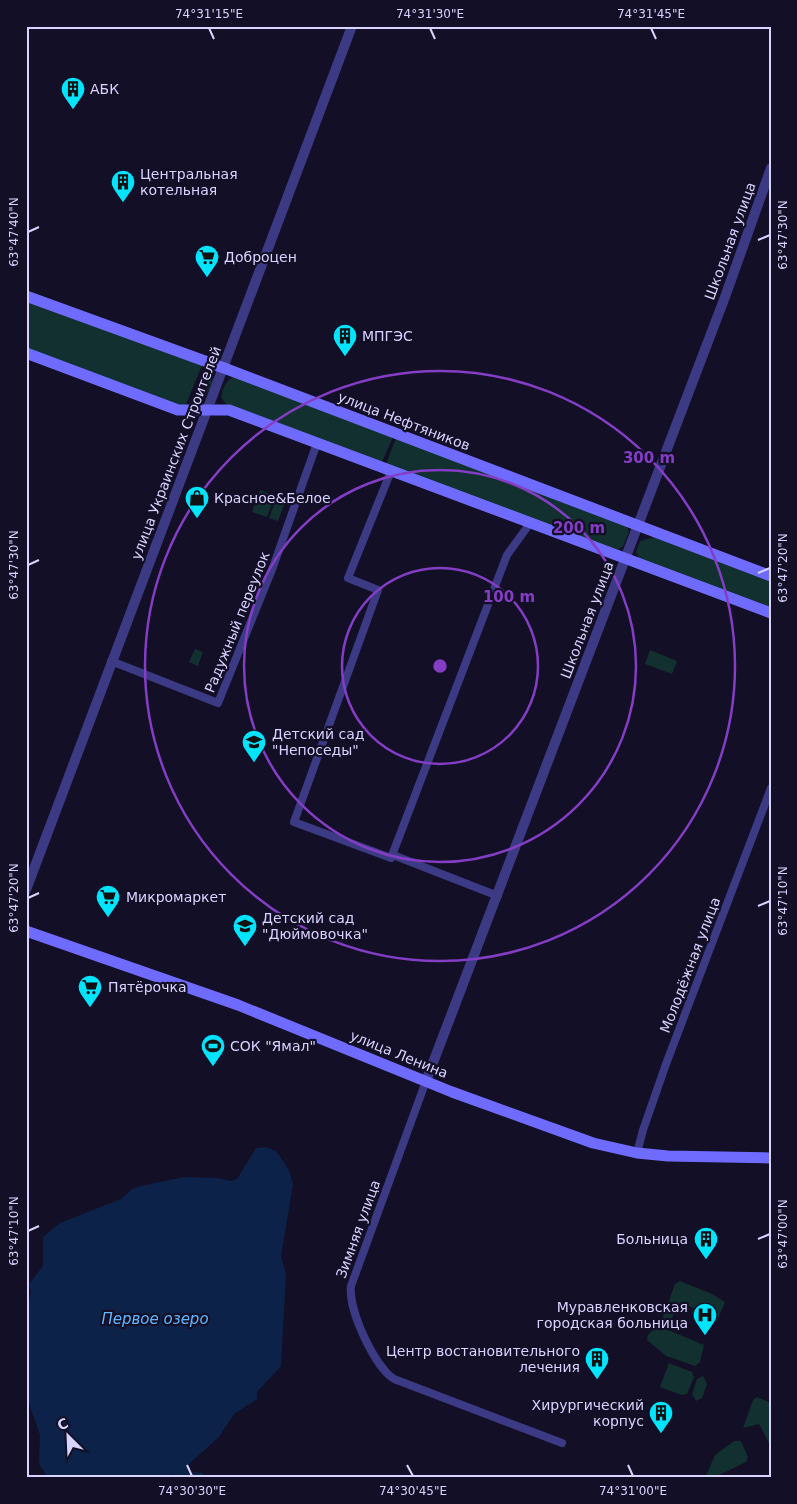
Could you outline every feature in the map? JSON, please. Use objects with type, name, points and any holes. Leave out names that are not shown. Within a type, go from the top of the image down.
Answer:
[{"type":"main road","name":"улица Нефтяников","points":[[26,296],[224,368],[771,576]]},
{"type":"main road","points":[[26,353],[178,410],[229,410],[771,613]]},
{"type":"main road","name":"улица Ленина","points":[[26,932],[222,999],[557,1132],[600,1145],[637,1153],[700,1157],[771,1158]]},
{"type":"street","name":"улица Украинских Строителей","points":[[26,890],[352,26]]},
{"type":"street","name":"Школьная улица","points":[[426,1081],[725,297],[771,168]]},
{"type":"street","name":"Радужный переулок","points":[[111,661],[218,703],[270,576],[317,443]]},
{"type":"street","points":[[391,471],[348,578],[378,590],[294,822],[498,896]]},
{"type":"street","points":[[392,856],[508,555],[531,522]]},
{"type":"street","name":"Молодёжная улица","points":[[637,1153],[642,1130],[666,1064],[771,788]]},
{"type":"street","name":"Зимняя улица","points":[[426,1081],[351,1286],[350,1296],[355,1313],[381,1366],[394,1379],[562,1443]]},
{"type":"green space","points":[[26,301],[202,365],[185,407],[26,348]]},
{"type":"green space","points":[[205,366],[211,370],[213,376],[210,388],[200,400],[189,407]]},
{"type":"green space","points":[[233,377],[393,437],[382,462],[226,404],[222,399],[222,393],[226,384]]},
{"type":"green space","points":[[396,438],[627,526],[629,532],[623,546],[618,550],[386,464]]},
{"type":"green space","points":[[260,490],[275,496],[267,517],[252,512]]},
{"type":"green space","points":[[277,496],[286,500],[278,521],[269,518]]},
{"type":"green space","points":[[654,537],[771,581],[771,607],[639,558],[636,552],[640,541]]},
{"type":"green space","points":[[195,649],[203,652],[198,666],[189,662]]},
{"type":"green space","points":[[650,650],[677,661],[672,674],[645,664]]},
{"type":"green space","points":[[680,1281],[712,1294],[725,1302],[717,1321],[712,1325],[700,1321],[702,1317],[692,1313],[694,1308],[683,1304],[681,1309],[676,1307],[668,1330],[704,1345],[700,1362],[695,1366],[666,1356],[647,1340],[648,1335],[661,1322],[675,1284]]},
{"type":"green space","points":[[669,1363],[692,1372],[694,1377],[687,1394],[682,1395],[660,1387]]},
{"type":"green space","points":[[703,1376],[707,1384],[702,1398],[696,1401],[692,1394],[697,1379]]},
{"type":"green space","points":[[757,1397],[771,1403],[771,1447],[759,1424],[743,1428],[753,1400]]},
{"type":"green space","points":[[734,1441],[741,1441],[748,1457],[746,1462],[713,1478],[705,1478],[715,1455]]},
{"type":"water","name":"Первое озеро","points":[[266,1147],[276,1151],[289,1170],[293,1184],[281,1256],[286,1274],[281,1366],[257,1392],[257,1399],[234,1414],[219,1437],[187,1466],[188,1472],[203,1473],[204,1478],[183,1478],[171,1474],[165,1478],[48,1478],[39,1464],[40,1435],[26,1395],[26,1312],[31,1292],[29,1284],[43,1266],[43,1237],[60,1223],[121,1199],[132,1189],[141,1186],[184,1177],[218,1178],[231,1181],[237,1179],[256,1148]]},
{"type":"place","name":"АБК","points":[[73,110]]},
{"type":"place","name":"Центральная котельная","points":[[123,203]]},
{"type":"place","name":"Доброцен","points":[[207,278]]},
{"type":"place","name":"МПГЭС","points":[[345,357]]},
{"type":"place","name":"Красное&Белое","points":[[197,519]]},
{"type":"place","name":"Детский сад \"Непоседы\"","points":[[254,763]]},
{"type":"place","name":"Микромаркет","points":[[108,918]]},
{"type":"place","name":"Детский сад \"Дюймовочка\"","points":[[245,947]]},
{"type":"place","name":"Пятёрочка","points":[[90,1008]]},
{"type":"place","name":"СОК \"Ямал\"","points":[[213,1067]]},
{"type":"place","name":"Больница","points":[[706,1260]]},
{"type":"place","name":"Муравленковская городская больница","points":[[705,1336]]},
{"type":"place","name":"Центр востановительного лечения","points":[[597,1380]]},
{"type":"place","name":"Хирургический корпус","points":[[661,1434]]}]
